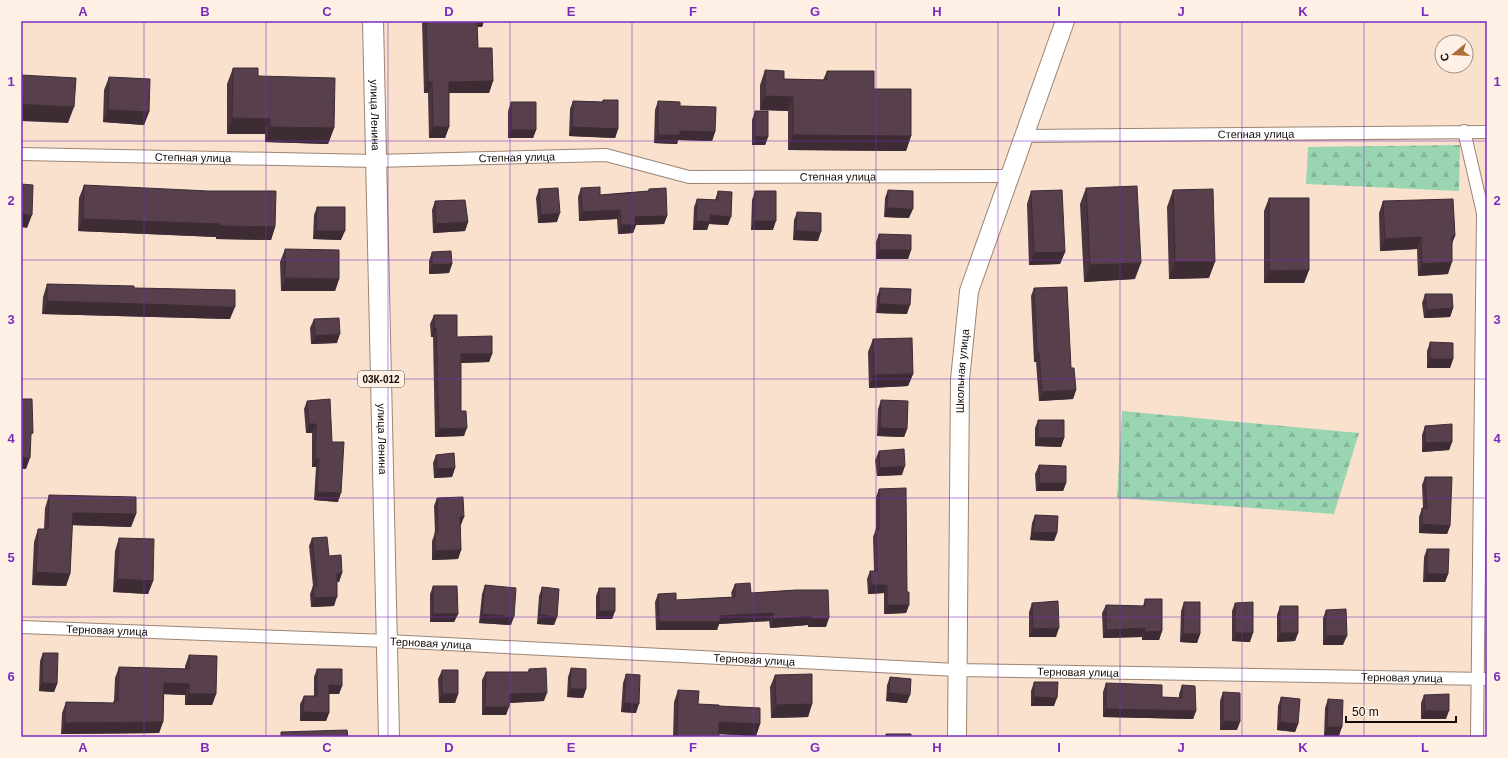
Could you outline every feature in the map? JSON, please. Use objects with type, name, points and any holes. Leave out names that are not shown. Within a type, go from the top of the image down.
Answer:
[{"type":"main road","name":"улица Ленина","points":[[373,21],[389,737]]},
{"type":"street","name":"Школьная улица","points":[[957,737],[956,670],[960,380],[969,291],[1065,21]]},
{"type":"street","points":[[1464,131],[1483,213],[1482,679],[1477,737]]},
{"type":"street","name":"Степная улица","points":[[1024,136],[1487,132]]},
{"type":"street","name":"Степная улица","points":[[21,154],[375,161],[606,155],[689,177],[1010,176]]},
{"type":"street","name":"Терновая улица","points":[[21,627],[388,641],[956,670],[1482,679]]},
{"type":"green space","points":[[1460,145],[1459,191],[1306,184],[1308,147]]},
{"type":"green space","points":[[1122,411],[1359,433],[1334,514],[1117,498]]},
{"type":"building","points":[[426,21],[477,21],[478,48],[492,48],[493,81],[449,82],[449,127],[433,127],[432,82],[428,82]]},
{"type":"building","points":[[233,68],[258,68],[258,76],[335,78],[334,128],[270,127],[270,119],[232,118]]},
{"type":"building","points":[[765,70],[784,71],[784,79],[827,80],[827,71],[874,71],[874,89],[911,89],[911,136],[793,135],[793,97],[765,96]]},
{"type":"building","points":[[21,75],[76,78],[74,107],[21,104]]},
{"type":"building","points":[[109,77],[150,79],[149,112],[108,110]]},
{"type":"building","points":[[603,100],[618,100],[618,129],[572,127],[573,101],[603,102]]},
{"type":"building","points":[[658,101],[680,102],[680,106],[716,107],[715,132],[680,131],[680,135],[658,135]]},
{"type":"building","points":[[511,102],[536,102],[536,130],[511,130]]},
{"type":"building","points":[[755,111],[768,111],[768,137],[755,137]]},
{"type":"building","points":[[21,184],[33,185],[32,215],[21,214]]},
{"type":"building","points":[[84,185],[208,191],[276,191],[275,227],[220,226],[220,224],[83,219]]},
{"type":"building","points":[[1137,186],[1141,263],[1090,265],[1086,188]]},
{"type":"building","points":[[600,187],[600,195],[666,188],[667,216],[635,217],[636,225],[621,225],[620,210],[582,212],[581,188]]},
{"type":"building","points":[[558,188],[560,213],[541,215],[539,189]]},
{"type":"building","points":[[1213,189],[1215,262],[1175,262],[1173,190]]},
{"type":"building","points":[[888,190],[913,191],[913,209],[887,208]]},
{"type":"building","points":[[1062,190],[1065,252],[1034,253],[1031,191]]},
{"type":"building","points":[[718,191],[732,192],[731,217],[710,215],[710,222],[696,221],[697,199],[718,200]]},
{"type":"building","points":[[755,191],[776,191],[776,221],[754,221]]},
{"type":"building","points":[[1269,198],[1309,198],[1309,270],[1269,271]]},
{"type":"building","points":[[1453,199],[1455,236],[1452,236],[1452,262],[1422,264],[1421,237],[1385,239],[1383,201]]},
{"type":"building","points":[[465,200],[468,222],[436,224],[435,201]]},
{"type":"building","points":[[317,207],[345,207],[345,231],[316,231]]},
{"type":"building","points":[[797,212],[821,213],[821,232],[796,231]]},
{"type":"building","points":[[879,234],[911,235],[911,250],[879,250]]},
{"type":"building","points":[[285,249],[339,250],[339,279],[285,278]]},
{"type":"building","points":[[451,251],[452,264],[432,265],[432,252]]},
{"type":"building","points":[[47,284],[134,286],[134,288],[235,290],[235,307],[47,301]]},
{"type":"building","points":[[1067,287],[1071,368],[1074,368],[1076,390],[1042,392],[1039,353],[1037,353],[1034,288]]},
{"type":"building","points":[[880,288],[911,289],[910,305],[879,304]]},
{"type":"building","points":[[1425,294],[1452,294],[1453,308],[1427,310]]},
{"type":"building","points":[[434,315],[457,315],[457,337],[492,336],[492,354],[461,354],[461,411],[466,411],[467,428],[439,429],[436,328],[434,328]]},
{"type":"building","points":[[339,318],[340,334],[315,336],[314,319]]},
{"type":"building","points":[[912,338],[913,374],[874,375],[873,339]]},
{"type":"building","points":[[1430,342],[1453,343],[1453,359],[1430,359]]},
{"type":"building","points":[[21,399],[32,399],[33,433],[31,434],[30,458],[21,458]]},
{"type":"building","points":[[330,399],[332,442],[344,442],[341,493],[317,492],[319,459],[315,459],[316,424],[309,424],[307,401]]},
{"type":"building","points":[[881,400],[908,401],[907,429],[880,428]]},
{"type":"building","points":[[1038,420],[1064,420],[1064,438],[1038,438]]},
{"type":"building","points":[[1452,424],[1452,442],[1425,443],[1425,426]]},
{"type":"building","points":[[904,449],[905,466],[880,468],[879,451]]},
{"type":"building","points":[[454,453],[455,468],[437,469],[436,455]]},
{"type":"building","points":[[1039,465],[1066,466],[1066,483],[1039,483]]},
{"type":"building","points":[[1425,477],[1452,477],[1450,526],[1422,524],[1422,508],[1427,508]]},
{"type":"building","points":[[906,488],[907,592],[909,592],[909,605],[887,605],[887,585],[871,585],[870,571],[877,571],[876,529],[879,529],[879,489]]},
{"type":"building","points":[[49,495],[136,497],[136,514],[73,513],[70,574],[36,572],[38,529],[48,529]]},
{"type":"building","points":[[463,497],[464,517],[460,517],[461,550],[435,551],[435,532],[438,532],[437,498]]},
{"type":"building","points":[[1035,515],[1058,516],[1057,533],[1033,532]]},
{"type":"building","points":[[327,537],[329,556],[341,555],[342,573],[337,574],[337,597],[314,598],[313,586],[317,586],[312,538]]},
{"type":"building","points":[[119,538],[154,539],[153,581],[117,579]]},
{"type":"building","points":[[1427,549],[1449,549],[1448,574],[1427,574]]},
{"type":"building","points":[[750,583],[751,593],[796,590],[828,590],[829,618],[812,619],[812,616],[773,619],[773,613],[720,616],[720,622],[659,622],[658,594],[676,593],[676,600],[735,597],[735,584]]},
{"type":"building","points":[[485,585],[516,588],[514,617],[482,614]]},
{"type":"building","points":[[433,586],[457,586],[458,614],[433,614]]},
{"type":"building","points":[[542,587],[559,589],[557,617],[540,615]]},
{"type":"building","points":[[599,588],[615,588],[615,611],[599,611]]},
{"type":"building","points":[[1145,599],[1162,599],[1162,631],[1145,632],[1145,628],[1106,630],[1106,605],[1145,606]]},
{"type":"building","points":[[1058,601],[1059,628],[1033,629],[1032,603]]},
{"type":"building","points":[[1184,602],[1200,602],[1200,634],[1183,634]]},
{"type":"building","points":[[1253,602],[1253,633],[1235,633],[1235,603]]},
{"type":"building","points":[[1280,606],[1298,606],[1298,633],[1280,633]]},
{"type":"building","points":[[1346,609],[1347,636],[1326,636],[1326,610]]},
{"type":"building","points":[[43,653],[58,653],[57,684],[42,683]]},
{"type":"building","points":[[189,655],[217,656],[216,694],[189,694],[189,684],[164,683],[163,722],[65,723],[66,702],[114,703],[114,701],[118,701],[119,667],[189,669]]},
{"type":"building","points":[[546,668],[547,693],[510,694],[509,707],[485,707],[486,672],[529,672],[529,669]]},
{"type":"building","points":[[571,668],[586,669],[586,689],[570,689]]},
{"type":"building","points":[[317,669],[342,669],[342,686],[329,685],[329,713],[303,712],[304,696],[317,696]]},
{"type":"building","points":[[442,670],[458,670],[458,694],[442,694]]},
{"type":"building","points":[[626,674],[640,675],[639,704],[624,703]]},
{"type":"building","points":[[812,674],[812,704],[776,705],[775,675]]},
{"type":"building","points":[[890,677],[911,679],[910,695],[889,693]]},
{"type":"building","points":[[1034,682],[1058,682],[1057,698],[1034,697]]},
{"type":"building","points":[[1106,683],[1162,685],[1162,697],[1182,698],[1182,685],[1195,686],[1196,711],[1106,709]]},
{"type":"building","points":[[678,690],[699,691],[698,704],[760,708],[760,724],[719,722],[719,737],[677,737]]},
{"type":"building","points":[[1223,692],[1240,693],[1240,722],[1223,721]]},
{"type":"building","points":[[1449,694],[1449,711],[1425,711],[1424,695]]},
{"type":"building","points":[[1281,697],[1300,699],[1298,724],[1280,722]]},
{"type":"building","points":[[1328,699],[1343,700],[1342,727],[1327,727]]},
{"type":"building","points":[[347,730],[348,737],[281,737],[281,732]]},
{"type":"building","points":[[886,734],[911,734],[911,737],[886,737]]}]
